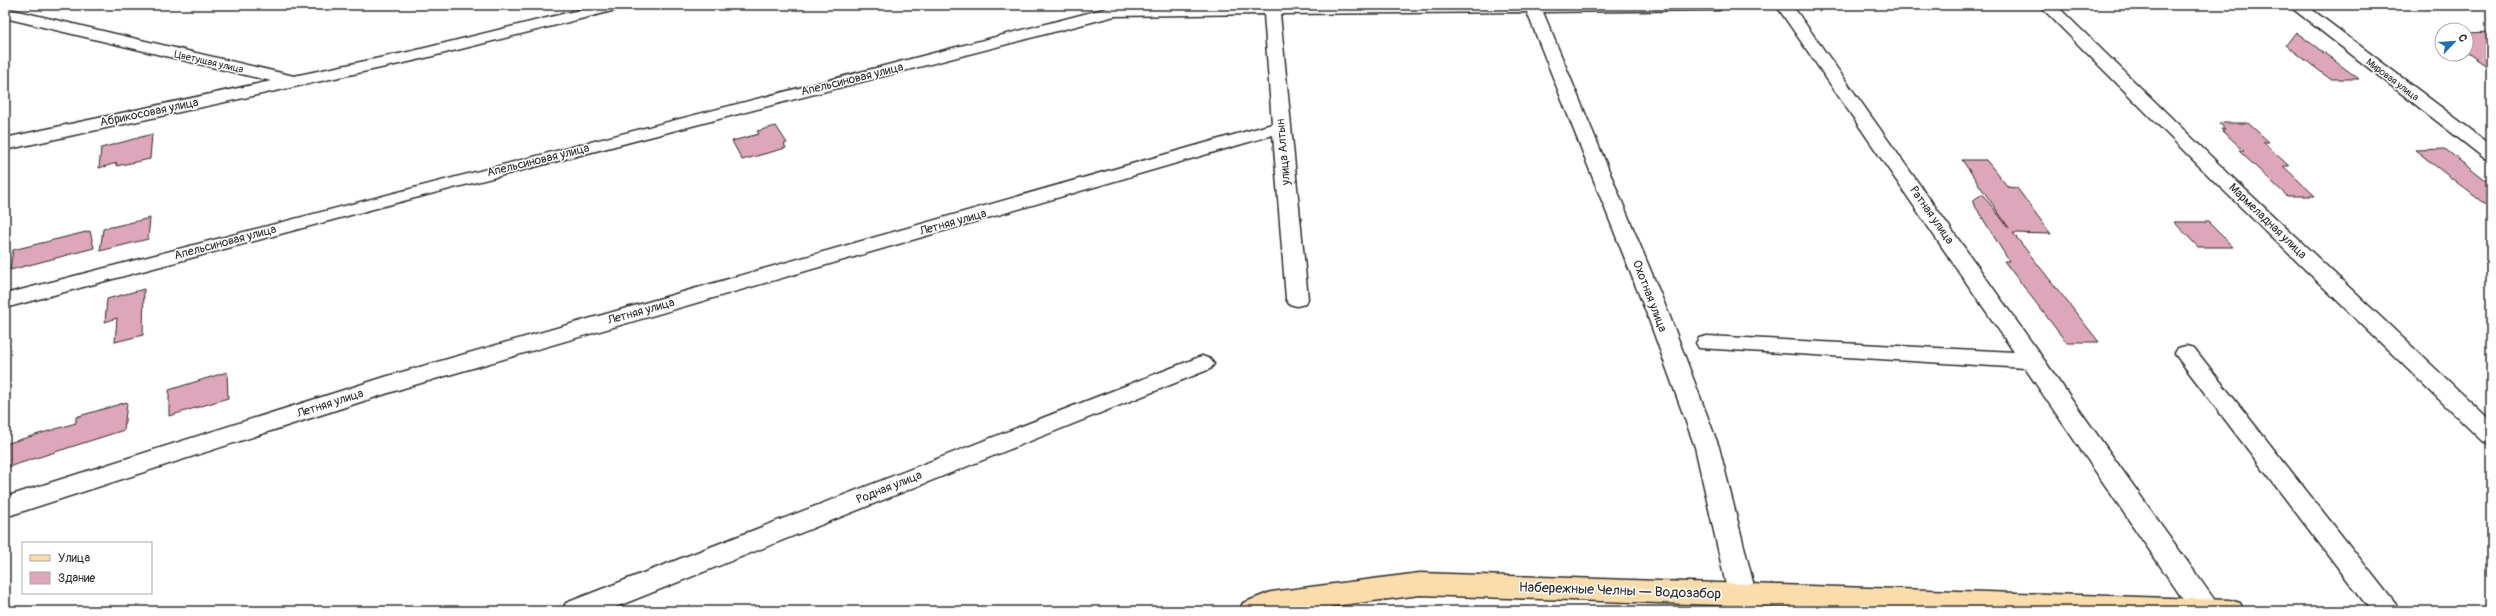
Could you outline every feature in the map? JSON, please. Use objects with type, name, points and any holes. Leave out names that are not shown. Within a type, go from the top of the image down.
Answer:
[{"type":"main road","name":"Набережные Челны — Водозабор","points":[[1253,611],[1271,603],[1420,584],[2218,610]]},
{"type":"street","name":"Цветущая улица","points":[[5,13],[293,81],[413,56],[618,5]]},
{"type":"street","name":"Апельсиновая улица","points":[[5,301],[381,201],[1115,11],[1271,7],[1719,5]]},
{"type":"street","name":"Ратная улица","points":[[1784,5],[2079,426],[2218,610]]},
{"type":"street","name":"Мармеладная улица","points":[[2047,5],[2224,180],[2491,435]]},
{"type":"street","name":"Мировая улица","points":[[2296,5],[2491,154]]},
{"type":"street","name":"улица Алтын","points":[[1271,7],[1298,299]]},
{"type":"street","name":"Охотная улица","points":[[1532,7],[1659,317],[1707,447],[1742,594]]},
{"type":"street","name":"Абрикосовая улица","points":[[5,144],[293,81]]},
{"type":"street","name":"Летняя улица","points":[[5,507],[396,382],[1281,127]]},
{"type":"street","points":[[1707,344],[2034,361]]},
{"type":"street","points":[[2186,354],[2386,611]]},
{"type":"street","name":"Родная улица","points":[[576,611],[1202,364]]},
{"type":"building","points":[[2296,32],[2359,79],[2330,79],[2286,45]]},
{"type":"building","points":[[2491,32],[2491,69],[2474,57],[2474,33]]},
{"type":"building","points":[[2219,123],[2248,123],[2269,142],[2263,142],[2289,166],[2283,166],[2315,196],[2287,196],[2239,151],[2244,151],[2221,129],[2225,129]]},
{"type":"building","points":[[776,126],[787,143],[784,144],[786,148],[742,160],[732,141],[759,134],[757,131]]},
{"type":"building","points":[[152,134],[150,159],[116,166],[117,163],[99,168],[101,148]]},
{"type":"building","points":[[2445,149],[2491,185],[2491,209],[2415,150]]},
{"type":"building","points":[[1962,160],[1986,160],[2008,187],[2017,188],[2051,234],[2013,233],[2099,342],[2066,342],[2004,261],[2009,261],[1972,201],[1982,194],[2009,228]]},
{"type":"building","points":[[150,218],[148,239],[100,251],[103,229]]},
{"type":"building","points":[[2174,222],[2208,222],[2233,247],[2198,247]]},
{"type":"building","points":[[90,231],[94,248],[10,270],[13,250]]},
{"type":"building","points":[[144,289],[143,335],[115,342],[117,318],[105,322],[107,299]]},
{"type":"building","points":[[227,372],[228,398],[169,416],[169,390]]},
{"type":"building","points":[[127,402],[124,430],[5,468],[5,444],[76,423],[76,417]]}]
